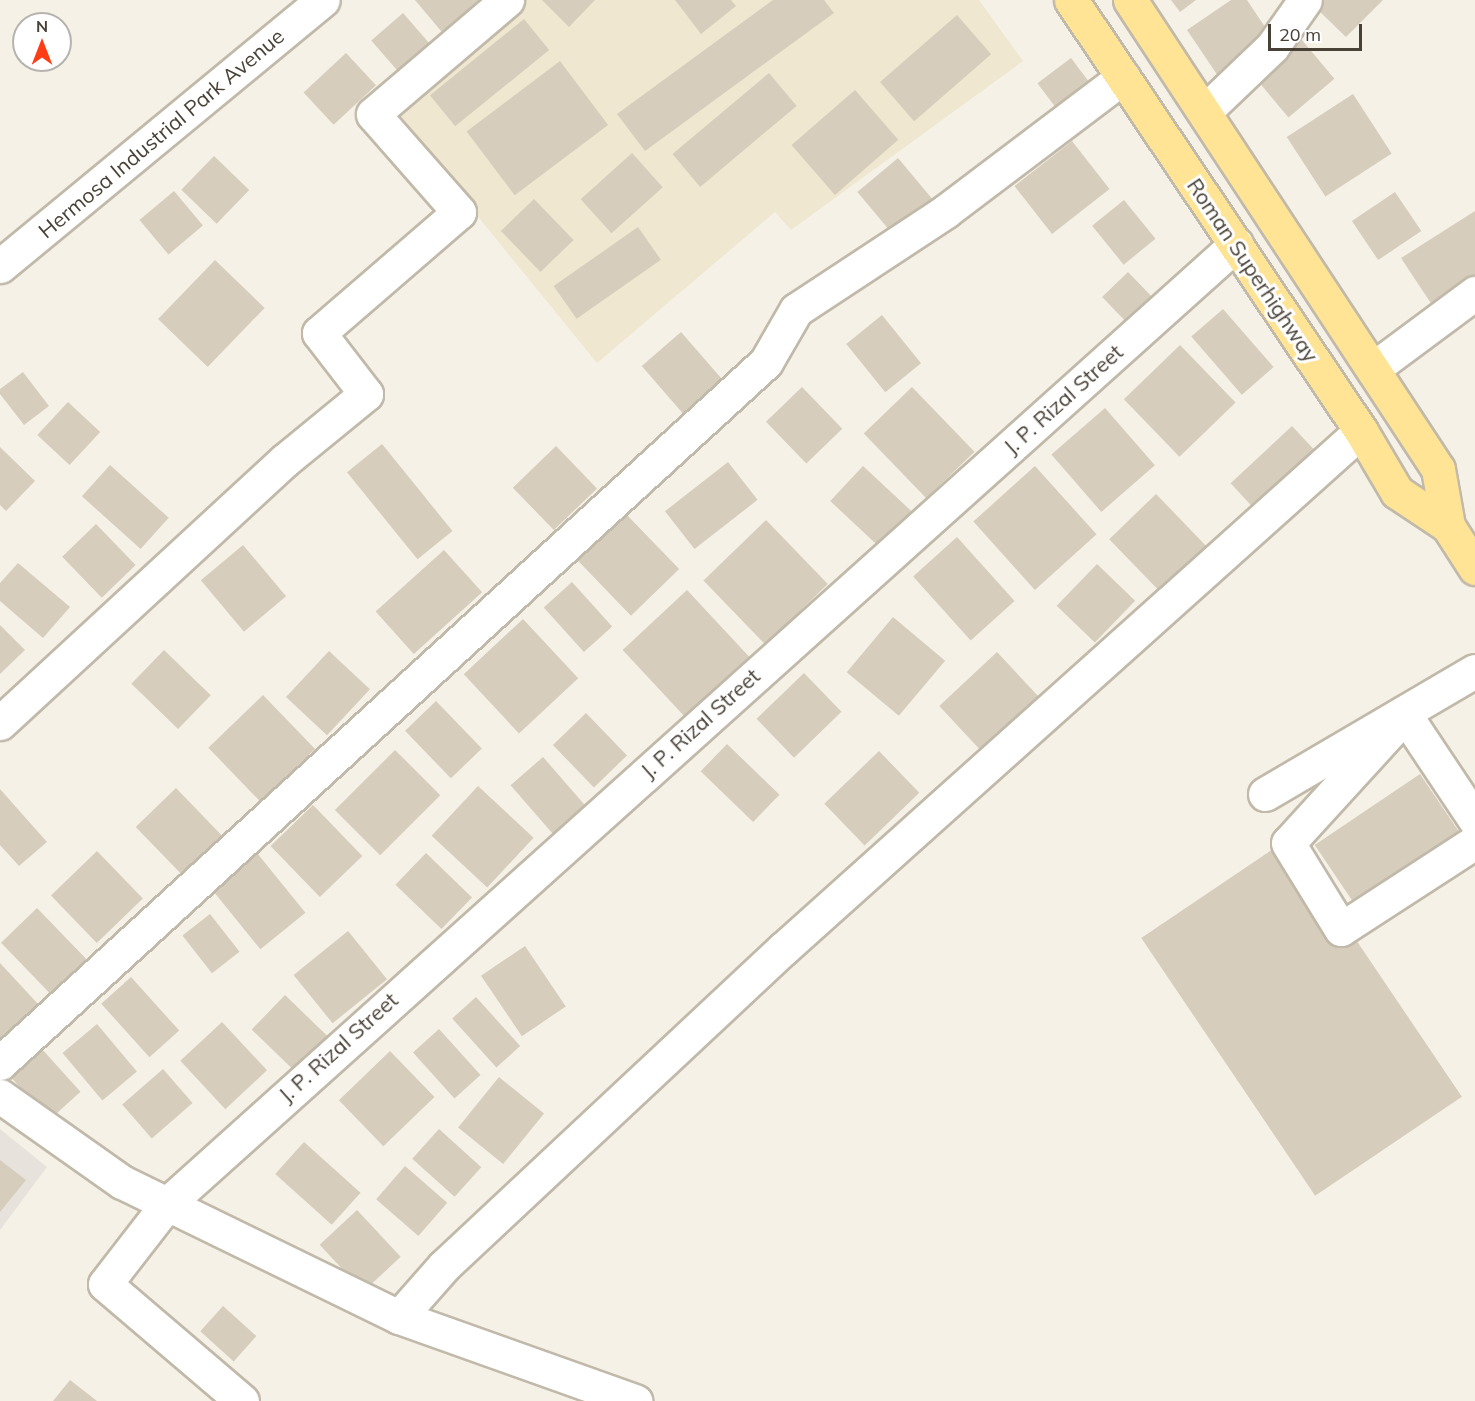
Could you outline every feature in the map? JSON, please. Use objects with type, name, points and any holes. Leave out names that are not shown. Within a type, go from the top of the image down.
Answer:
[{"type":"main road","name":"Roman Superhighway","points":[[1071,0],[1361,431],[1397,492],[1448,526]]},
{"type":"main road","name":"Roman Superhighway","points":[[1131,0],[1438,469],[1448,526],[1475,568]]},
{"type":"street","name":"Hermosa Industrial Park Avenue","points":[[0,266],[323,0]]},
{"type":"street","points":[[0,723],[284,460],[366,394],[319,333],[459,212],[373,114],[507,0]]},
{"type":"street","points":[[1205,111],[1272,47],[1305,0]]},
{"type":"street","points":[[0,1063],[766,362],[796,310],[946,211],[1123,76]]},
{"type":"street","name":"J. P. Rizal Street","points":[[237,1399],[105,1284],[167,1204],[1236,244]]},
{"type":"street","points":[[1374,368],[1475,294]]},
{"type":"street","points":[[399,1317],[444,1266],[783,949],[1361,431]]},
{"type":"street","points":[[1265,794],[1405,715],[1475,671]]},
{"type":"street","points":[[1405,715],[1475,820]]},
{"type":"street","points":[[1405,715],[1288,843],[1341,929],[1475,842]]},
{"type":"street","points":[[0,1096],[122,1182],[399,1317],[635,1401]]},
{"type":"shaded area","points":[[523,0],[979,0],[1023,61],[791,230],[775,212],[597,363],[392,111]]},
{"type":"shaded area","points":[[0,1129],[47,1167],[0,1230]]},
{"type":"building","points":[[415,0],[489,0],[446,37]]},
{"type":"building","points":[[542,0],[595,0],[569,27]]},
{"type":"building","points":[[675,0],[731,0],[736,6],[701,34]]},
{"type":"building","points":[[773,0],[824,0],[834,13],[645,151],[617,114]]},
{"type":"building","points":[[1171,0],[1196,0],[1180,12]]},
{"type":"building","points":[[1231,0],[1247,0],[1273,39],[1218,76],[1187,30]]},
{"type":"building","points":[[1322,0],[1383,0],[1346,37],[1315,7]]},
{"type":"building","points":[[403,13],[433,47],[401,75],[371,41]]},
{"type":"building","points":[[957,15],[991,54],[914,121],[880,82]]},
{"type":"building","points":[[524,19],[549,50],[455,126],[430,95]]},
{"type":"building","points":[[1301,39],[1334,79],[1288,117],[1255,78]]},
{"type":"building","points":[[346,53],[376,85],[334,125],[304,93]]},
{"type":"building","points":[[1071,58],[1095,90],[1062,115],[1037,83]]},
{"type":"building","points":[[560,61],[608,125],[515,195],[467,131]]},
{"type":"building","points":[[769,73],[797,106],[700,187],[672,154]]},
{"type":"building","points":[[855,90],[898,140],[835,195],[792,145]]},
{"type":"building","points":[[1353,94],[1392,154],[1325,197],[1287,137]]},
{"type":"building","points":[[1072,141],[1110,189],[1052,234],[1014,186]]},
{"type":"building","points":[[632,153],[663,187],[612,233],[581,199]]},
{"type":"building","points":[[214,156],[249,190],[217,224],[181,190]]},
{"type":"building","points":[[898,158],[934,201],[893,235],[857,192]]},
{"type":"building","points":[[174,191],[203,225],[168,254],[140,220]]},
{"type":"building","points":[[1395,192],[1421,231],[1378,260],[1352,221]]},
{"type":"building","points":[[534,199],[574,240],[541,272],[501,231]]},
{"type":"building","points":[[1124,200],[1155,239],[1124,265],[1092,226]]},
{"type":"building","points":[[1475,211],[1475,286],[1436,311],[1401,258]]},
{"type":"building","points":[[638,227],[661,260],[577,319],[554,286]]},
{"type":"building","points":[[215,260],[265,308],[208,367],[158,319]]},
{"type":"building","points":[[1128,272],[1161,306],[1135,331],[1102,297]]},
{"type":"building","points":[[1223,309],[1274,367],[1242,395],[1191,337]]},
{"type":"building","points":[[882,315],[921,363],[885,392],[846,344]]},
{"type":"building","points":[[681,332],[725,383],[686,417],[642,366]]},
{"type":"building","points":[[1180,345],[1236,403],[1179,457],[1124,399]]},
{"type":"building","points":[[23,372],[49,406],[24,425],[0,394],[0,389]]},
{"type":"building","points":[[802,387],[842,429],[806,463],[766,422]]},
{"type":"building","points":[[912,387],[975,452],[926,498],[864,434]]},
{"type":"building","points":[[68,402],[100,432],[69,465],[37,435]]},
{"type":"building","points":[[1105,408],[1155,465],[1101,512],[1051,455]]},
{"type":"building","points":[[1292,426],[1318,454],[1256,511],[1231,483]]},
{"type":"building","points":[[382,444],[452,531],[418,559],[347,472]]},
{"type":"building","points":[[556,446],[597,488],[554,530],[513,488]]},
{"type":"building","points":[[0,447],[35,481],[6,511],[0,505]]},
{"type":"building","points":[[728,462],[758,500],[695,549],[665,511]]},
{"type":"building","points":[[110,465],[169,518],[141,549],[82,496]]},
{"type":"building","points":[[863,466],[913,513],[881,548],[830,501]]},
{"type":"building","points":[[1035,466],[1097,534],[1035,590],[973,522]]},
{"type":"building","points":[[1156,494],[1209,549],[1162,594],[1109,539]]},
{"type":"building","points":[[625,513],[679,569],[631,616],[577,560]]},
{"type":"building","points":[[766,520],[828,584],[765,644],[703,580]]},
{"type":"building","points":[[96,524],[136,565],[102,598],[62,557]]},
{"type":"building","points":[[957,537],[1015,601],[971,640],[913,576]]},
{"type":"building","points":[[243,545],[286,596],[244,632],[201,580]]},
{"type":"building","points":[[444,550],[482,592],[414,654],[376,612]]},
{"type":"building","points":[[18,563],[70,607],[43,638],[0,601],[0,583]]},
{"type":"building","points":[[1097,564],[1135,601],[1095,643],[1057,606]]},
{"type":"building","points":[[572,582],[612,627],[584,652],[544,607]]},
{"type":"building","points":[[687,590],[754,662],[689,722],[623,650]]},
{"type":"building","points":[[893,617],[945,661],[899,716],[847,672]]},
{"type":"building","points":[[523,619],[578,678],[519,733],[464,674]]},
{"type":"building","points":[[0,625],[25,650],[0,674]]},
{"type":"building","points":[[164,650],[211,695],[178,729],[131,684]]},
{"type":"building","points":[[329,651],[370,689],[327,735],[286,697]]},
{"type":"building","points":[[997,652],[1041,700],[984,753],[939,706]]},
{"type":"building","points":[[804,673],[842,712],[794,758],[757,719]]},
{"type":"building","points":[[263,695],[315,749],[260,802],[208,748]]},
{"type":"building","points":[[436,701],[482,748],[451,778],[405,731]]},
{"type":"building","points":[[586,713],[627,755],[594,787],[553,745]]},
{"type":"building","points":[[727,744],[780,795],[753,822],[701,771]]},
{"type":"building","points":[[395,750],[440,795],[380,855],[335,810]]},
{"type":"building","points":[[879,751],[919,793],[865,846],[824,804]]},
{"type":"building","points":[[543,757],[590,811],[558,840],[511,785]]},
{"type":"building","points":[[1420,774],[1462,837],[1357,908],[1315,845]]},
{"type":"building","points":[[478,786],[534,838],[487,888],[432,836]]},
{"type":"building","points":[[176,788],[224,838],[184,877],[136,827]]},
{"type":"building","points":[[0,789],[47,842],[19,866],[0,845]]},
{"type":"building","points":[[313,805],[362,856],[320,897],[271,846]]},
{"type":"building","points":[[1288,839],[1462,1097],[1315,1196],[1141,938]]},
{"type":"building","points":[[97,851],[143,898],[97,943],[51,895]]},
{"type":"building","points":[[257,853],[305,913],[260,949],[212,890]]},
{"type":"building","points":[[426,853],[472,897],[441,929],[395,885]]},
{"type":"building","points":[[37,908],[88,961],[52,996],[1,943]]},
{"type":"building","points":[[210,914],[240,952],[212,973],[182,936]]},
{"type":"building","points":[[348,931],[387,979],[333,1023],[294,975]]},
{"type":"building","points":[[525,946],[566,1007],[522,1036],[481,976]]},
{"type":"building","points":[[0,963],[38,1004],[0,1039]]},
{"type":"building","points":[[131,977],[179,1031],[149,1057],[101,1004]]},
{"type":"building","points":[[285,995],[328,1037],[295,1071],[252,1030]]},
{"type":"building","points":[[476,997],[520,1046],[496,1067],[452,1018]]},
{"type":"building","points":[[222,1022],[267,1070],[225,1109],[180,1061]]},
{"type":"building","points":[[97,1024],[137,1071],[102,1100],[63,1053]]},
{"type":"building","points":[[439,1029],[480,1075],[454,1098],[413,1052]]},
{"type":"building","points":[[41,1048],[80,1092],[49,1120],[10,1076]]},
{"type":"building","points":[[390,1051],[434,1097],[383,1146],[339,1100]]},
{"type":"building","points":[[163,1069],[193,1103],[152,1138],[122,1104]]},
{"type":"building","points":[[499,1077],[544,1114],[503,1164],[458,1128]]},
{"type":"building","points":[[439,1129],[481,1167],[455,1197],[412,1159]]},
{"type":"building","points":[[304,1142],[360,1193],[332,1225],[275,1174]]},
{"type":"building","points":[[0,1160],[26,1180],[0,1212]]},
{"type":"building","points":[[405,1166],[447,1203],[418,1236],[376,1199]]},
{"type":"building","points":[[357,1210],[401,1257],[363,1292],[320,1245]]},
{"type":"building","points":[[223,1306],[256,1336],[234,1361],[200,1331]]},
{"type":"building","points":[[70,1380],[97,1401],[53,1401]]}]
